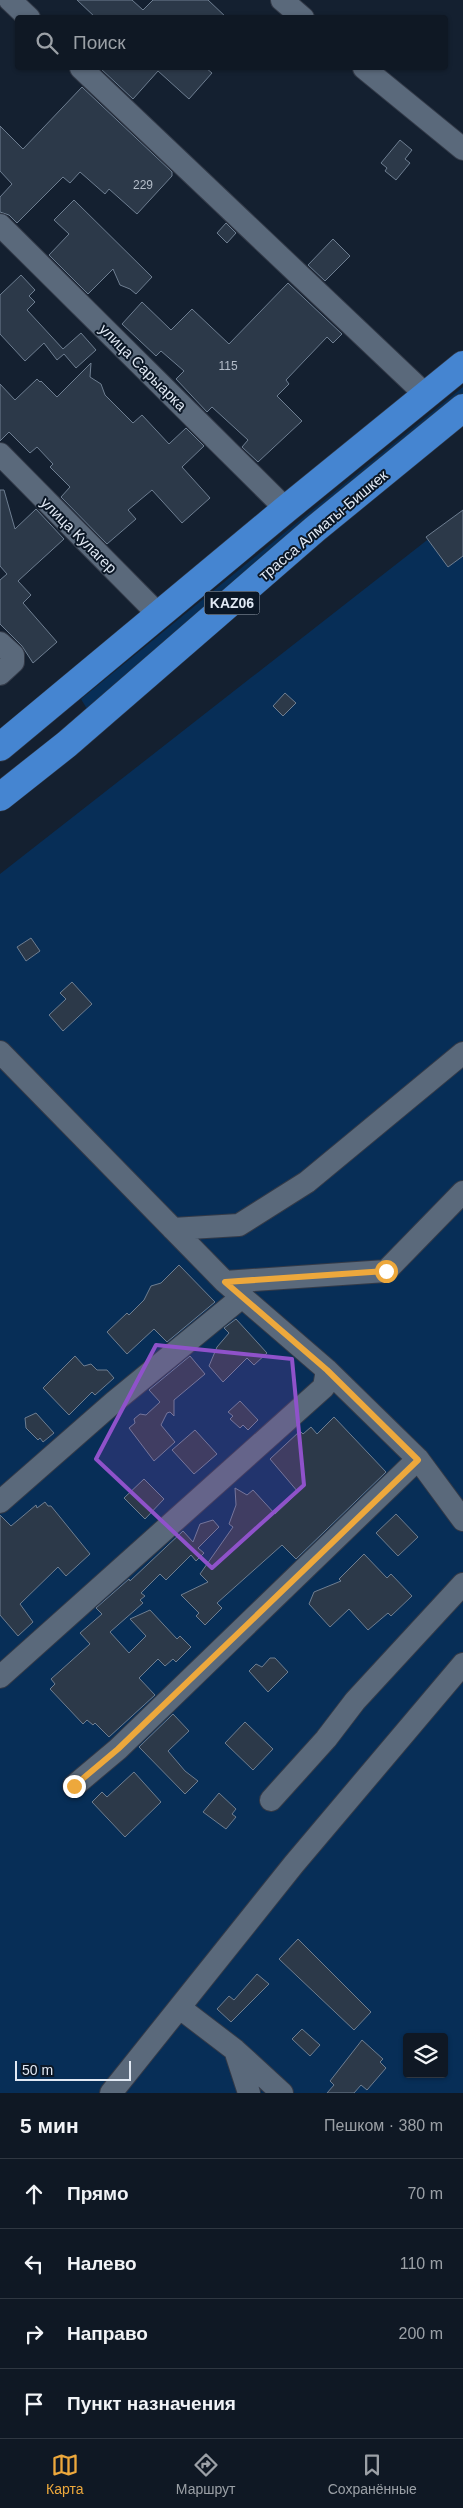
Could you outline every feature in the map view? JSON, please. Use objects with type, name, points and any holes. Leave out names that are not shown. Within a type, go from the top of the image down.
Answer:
[{"type":"highway","name":"KАZ06","points":[[0,748],[286,509],[463,365]]},
{"type":"highway","name":"трасса Алматы-Бишкек","points":[[0,797],[67,744],[315,530],[463,408]]},
{"type":"highway","points":[[40,713],[67,744]]},
{"type":"street","points":[[10,0],[26,15]]},
{"type":"street","points":[[282,0],[300,15]]},
{"type":"street","points":[[83,70],[427,396]]},
{"type":"street","points":[[366,70],[463,149]]},
{"type":"street","name":"улица Сарыарка","points":[[0,225],[286,509]]},
{"type":"street","name":"улица Кулагер","points":[[0,454],[159,615]]},
{"type":"street","points":[[0,643],[13,655],[13,662],[0,674]]},
{"type":"street","points":[[0,1052],[233,1289],[327,1370],[418,1460],[463,1520]]},
{"type":"street","points":[[173,1229],[239,1225],[307,1182],[463,1053]]},
{"type":"street","points":[[0,1502],[114,1402],[233,1289],[386,1271],[463,1192]]},
{"type":"street","points":[[0,1677],[324,1387],[327,1370]]},
{"type":"street","points":[[74,1786],[118,1749],[418,1460]]},
{"type":"street","points":[[271,1800],[326,1739],[355,1701],[463,1584]]},
{"type":"street","points":[[111,2093],[294,1864],[458,1679]]},
{"type":"street","points":[[180,2008],[234,2050],[282,2093]]},
{"type":"street","points":[[234,2050],[249,2093]]},
{"type":"highlighted area","points":[[156,1345],[292,1359],[304,1485],[212,1568],[96,1459]]},
{"type":"shaded area","points":[[463,387],[463,399],[87,709],[81,699]]},
{"type":"shaded area","points":[[463,512],[463,2093],[0,2093],[0,874]]},
{"type":"building","points":[[77,0],[132,0],[143,10],[153,0],[208,0],[224,15],[93,15]]},
{"type":"building","points":[[102,70],[208,70],[212,73],[189,99],[158,71],[133,99]]},
{"type":"building","points":[[82,87],[172,172],[172,176],[137,214],[109,189],[105,194],[80,172],[70,183],[63,177],[17,223],[9,215],[0,212],[0,197],[12,184],[0,171],[0,126],[23,149]]},
{"type":"building","points":[[400,140],[412,150],[405,159],[410,163],[396,180],[385,171],[387,168],[381,163]]},
{"type":"building","points":[[74,200],[152,277],[136,294],[120,285],[113,269],[88,294],[49,255],[69,234],[54,220]]},
{"type":"building","points":[[226,223],[236,233],[227,243],[217,233]]},
{"type":"building","points":[[333,239],[350,256],[325,281],[308,265]]},
{"type":"building","points":[[21,275],[35,290],[29,296],[35,302],[27,310],[63,349],[81,333],[96,350],[76,368],[64,354],[57,360],[44,343],[25,361],[0,334],[0,295]]},
{"type":"building","points":[[288,283],[342,334],[333,343],[327,337],[286,380],[289,384],[277,396],[302,421],[258,462],[242,447],[248,440],[212,407],[207,412],[176,379],[184,371],[161,351],[156,356],[122,324],[142,302],[171,330],[192,309],[229,344]]},
{"type":"building","points":[[91,363],[90,377],[101,384],[105,395],[133,423],[142,415],[169,444],[186,428],[204,446],[182,467],[210,498],[182,523],[152,490],[128,510],[136,519],[107,544],[61,497],[70,487],[50,467],[53,464],[37,447],[30,453],[9,432],[0,441],[0,384],[15,400],[37,379],[57,397]]},
{"type":"building","points":[[0,490],[4,490],[15,529],[36,509],[64,539],[18,581],[31,595],[23,603],[57,642],[33,663],[22,646],[0,624],[0,580],[7,574],[0,566]]},
{"type":"building","points":[[463,510],[463,556],[448,567],[426,537]]},
{"type":"building","points":[[285,693],[296,703],[283,716],[273,706]]},
{"type":"building","points":[[31,938],[40,951],[26,961],[17,947]]},
{"type":"building","points":[[72,982],[92,1004],[63,1031],[49,1015],[66,999],[60,993]]},
{"type":"building","points":[[179,1265],[215,1302],[167,1342],[154,1329],[127,1354],[107,1332],[127,1313],[129,1315],[144,1300],[151,1286],[161,1283]]},
{"type":"building","points":[[236,1319],[267,1353],[254,1365],[247,1358],[223,1382],[209,1366],[217,1347],[229,1333],[224,1328]]},
{"type":"building","points":[[75,1356],[84,1366],[91,1364],[97,1370],[107,1370],[114,1378],[95,1395],[92,1392],[69,1415],[43,1388]]},
{"type":"building","points":[[190,1356],[205,1374],[174,1400],[174,1416],[170,1412],[167,1413],[161,1425],[175,1442],[154,1461],[129,1428],[135,1423],[134,1419],[140,1414],[146,1415],[160,1402],[149,1390]]},
{"type":"building","points":[[240,1401],[258,1420],[248,1430],[243,1425],[240,1428],[230,1419],[233,1416],[228,1412]]},
{"type":"building","points":[[36,1413],[54,1433],[43,1442],[40,1438],[38,1440],[26,1428],[25,1418]]},
{"type":"building","points":[[334,1417],[386,1472],[296,1559],[282,1545],[217,1603],[222,1608],[205,1625],[196,1616],[199,1613],[181,1595],[208,1582],[200,1574],[233,1527],[229,1524],[236,1505],[235,1488],[247,1495],[253,1490],[275,1514],[298,1492],[270,1459],[300,1431],[303,1434],[311,1427],[317,1434]]},
{"type":"building","points":[[195,1430],[217,1454],[194,1474],[172,1450]]},
{"type":"building","points":[[144,1479],[164,1499],[145,1519],[124,1498]]},
{"type":"building","points":[[45,1502],[48,1506],[51,1506],[90,1554],[66,1576],[58,1567],[20,1604],[33,1622],[18,1636],[0,1615],[0,1515],[11,1526],[36,1505],[37,1508]]},
{"type":"building","points":[[396,1514],[418,1537],[398,1556],[376,1533]]},
{"type":"building","points":[[213,1520],[219,1527],[198,1548],[204,1553],[196,1561],[191,1555],[166,1580],[160,1574],[141,1593],[145,1596],[140,1600],[143,1603],[110,1632],[129,1653],[146,1636],[130,1619],[150,1610],[177,1639],[180,1636],[191,1647],[176,1662],[173,1659],[165,1666],[158,1659],[139,1678],[155,1695],[109,1737],[95,1723],[93,1725],[87,1720],[83,1724],[50,1689],[55,1684],[51,1679],[90,1644],[80,1633],[102,1614],[96,1608],[129,1579],[130,1581],[183,1531],[193,1542],[200,1524]]},
{"type":"building","points":[[364,1554],[387,1578],[391,1574],[412,1596],[391,1616],[388,1613],[368,1630],[349,1609],[330,1627],[309,1604],[314,1592],[341,1581],[339,1579]]},
{"type":"building","points":[[270,1658],[275,1658],[288,1672],[268,1692],[249,1671],[256,1664],[262,1667]]},
{"type":"building","points":[[173,1714],[189,1731],[168,1751],[185,1771],[198,1781],[185,1794],[139,1747]]},
{"type":"building","points":[[245,1722],[273,1749],[253,1770],[225,1743]]},
{"type":"building","points":[[134,1772],[161,1802],[125,1837],[92,1802],[102,1792],[107,1797]]},
{"type":"building","points":[[219,1793],[236,1809],[232,1814],[236,1817],[226,1829],[203,1812]]},
{"type":"building","points":[[298,1939],[371,2012],[354,2030],[279,1959]]},
{"type":"building","points":[[257,1974],[269,1984],[231,2022],[217,2009],[229,1996],[234,2000]]},
{"type":"building","points":[[302,2029],[320,2045],[310,2056],[292,2039]]},
{"type":"building","points":[[362,2040],[383,2059],[380,2062],[386,2068],[367,2090],[361,2085],[354,2093],[327,2093],[334,2085],[330,2081]]},
{"type":"route","points":[[74,1786],[118,1749],[418,1460],[327,1370],[225,1282],[386,1271]]}]
